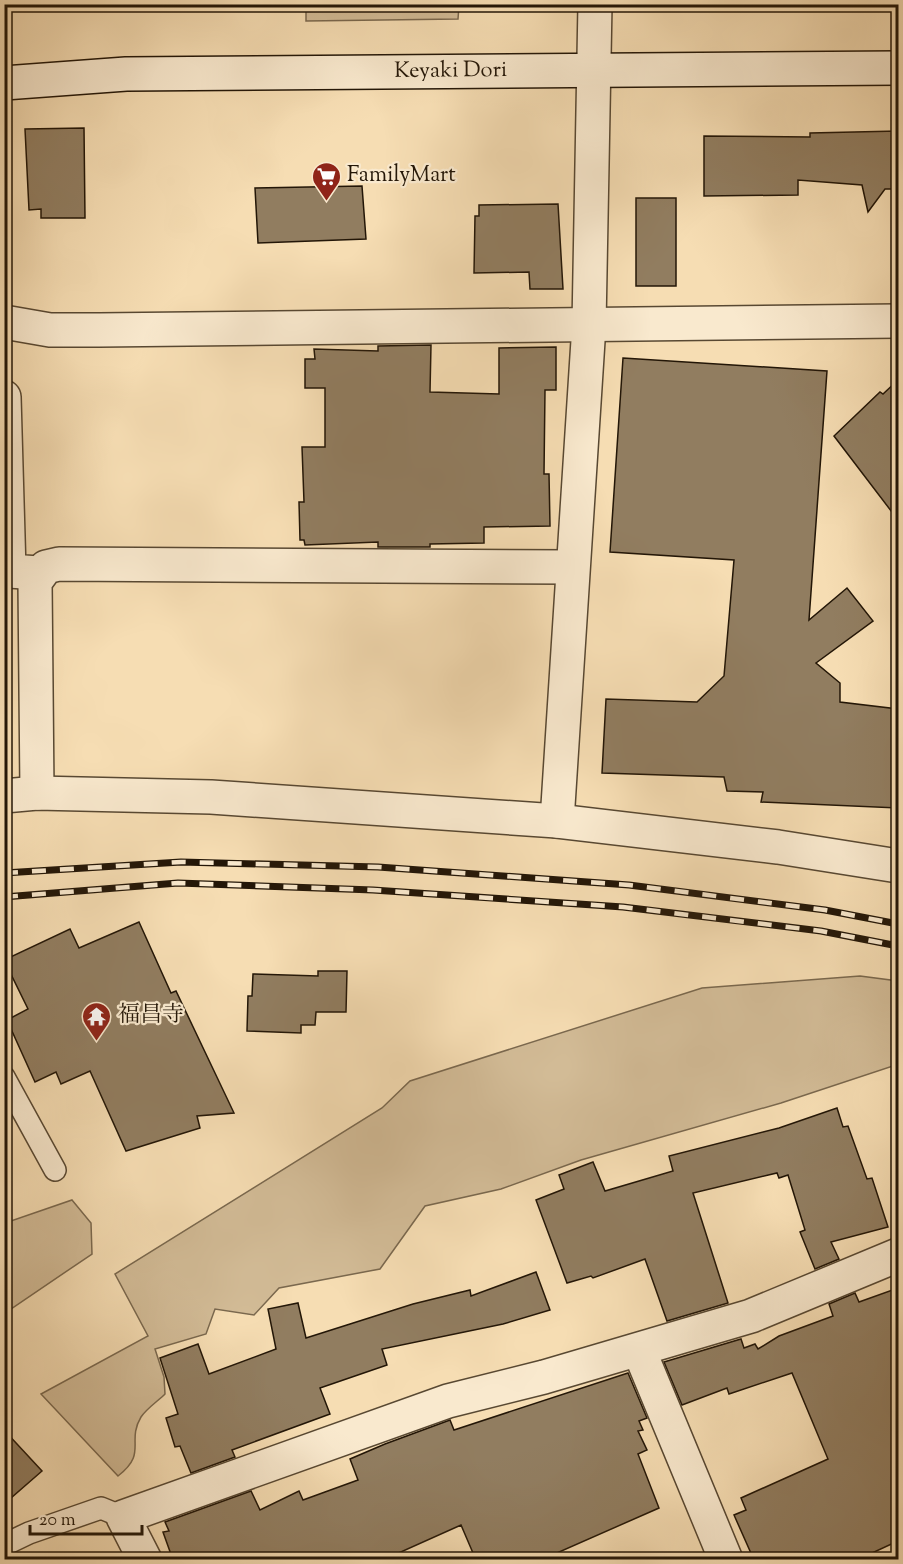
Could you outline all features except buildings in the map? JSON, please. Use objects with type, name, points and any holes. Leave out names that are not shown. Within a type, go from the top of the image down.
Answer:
[{"type":"street","points":[[558,820],[572,567],[584,435],[589,325],[595,4]]},
{"type":"street","name":"Keyaki Dori","points":[[4,83],[126,74],[898,68]]},
{"type":"street","points":[[4,322],[50,330],[898,321]]},
{"type":"street","points":[[4,398],[9,571],[39,573]]},
{"type":"street","points":[[37,793],[35,582],[39,573],[46,567],[59,564],[572,567]]},
{"type":"street","points":[[4,796],[37,793],[211,797],[558,820],[778,847],[898,866]]},
{"type":"street","points":[[145,1560],[123,1517],[448,1401],[639,1350],[768,1310],[898,1255]]},
{"type":"street","points":[[639,1350],[726,1560]]},
{"type":"lane","points":[[4,1077],[55,1170]]},
{"type":"lane","points":[[10,1560],[4,1546],[29,1533],[101,1508],[123,1517]]},
{"type":"shaded area","points":[[306,4],[459,5],[458,19],[306,21]]},
{"type":"shaded area","points":[[5,592],[8,592],[9,775],[5,775]]},
{"type":"shaded area","points":[[860,976],[898,981],[896,1065],[781,1103],[581,1160],[501,1189],[425,1206],[380,1269],[279,1288],[254,1315],[215,1309],[206,1334],[155,1349],[164,1377],[165,1394],[141,1417],[135,1434],[135,1454],[127,1468],[118,1476],[41,1394],[148,1336],[115,1274],[382,1108],[410,1081],[702,988]]},
{"type":"shaded area","points":[[72,1200],[91,1223],[92,1254],[5,1313],[5,1223]]},
{"type":"railway","points":[[4,873],[181,862],[378,867],[629,885],[825,910],[898,924]]},
{"type":"railway","points":[[4,897],[178,883],[373,890],[623,907],[821,931],[898,946]]},
{"type":"place","name":"FamilyMart","points":[[326,202]]},
{"type":"place","name":"福昌寺","points":[[97,1042]]}]
